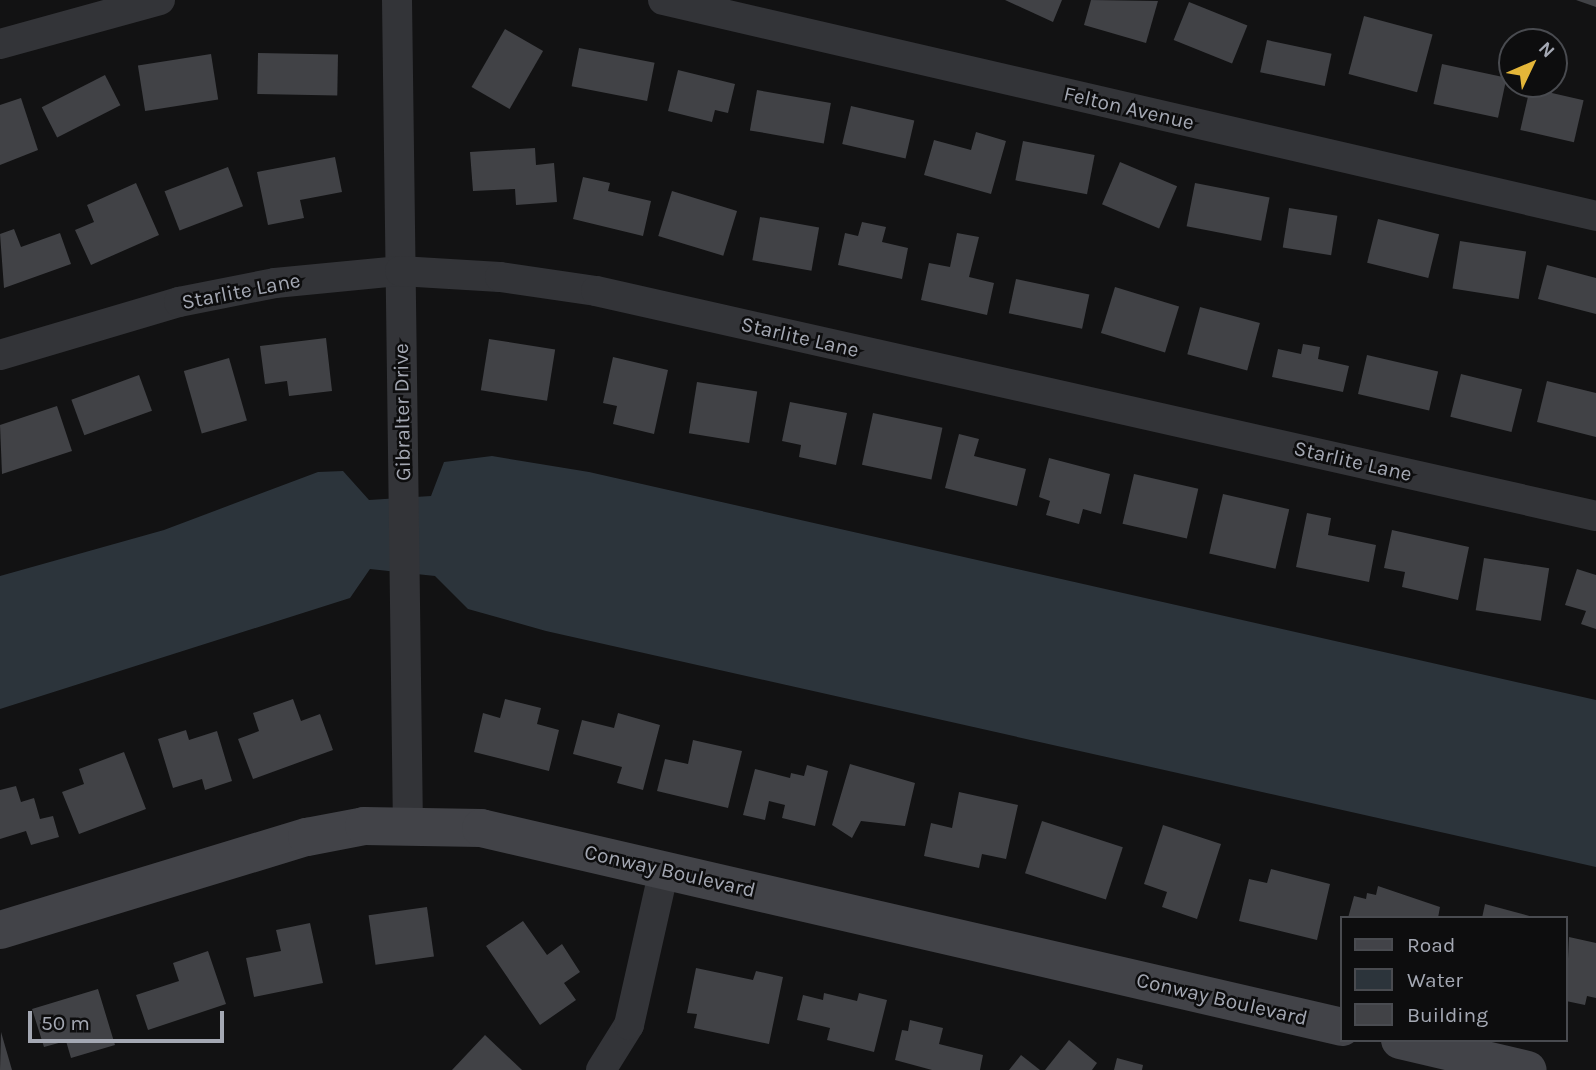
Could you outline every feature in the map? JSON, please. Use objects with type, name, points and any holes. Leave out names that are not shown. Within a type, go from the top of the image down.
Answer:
[{"type":"street","points":[[0,44],[160,0]]},
{"type":"street","name":"Gibralter Drive","points":[[397,0],[408,824]]},
{"type":"street","name":"Felton Avenue","points":[[663,0],[1596,216]]},
{"type":"street","name":"Starlite Lane","points":[[0,355],[227,291],[400,271],[500,277],[596,291],[1596,516]]},
{"type":"street","name":"Conway Boulevard","points":[[0,930],[307,837],[364,826],[408,824],[481,828],[1340,1027]]},
{"type":"street","points":[[601,1070],[629,1025],[664,870]]},
{"type":"street","points":[[1409,1042],[1528,1070]]},
{"type":"water","points":[[492,456],[589,472],[1596,700],[1596,867],[546,631],[468,609],[435,576],[370,569],[350,598],[0,709],[0,576],[164,530],[318,472],[343,471],[369,500],[431,496],[444,462]]},
{"type":"building","points":[[1005,0],[1062,0],[1053,22]]},
{"type":"building","points":[[1091,0],[1158,1],[1146,43],[1084,25]]},
{"type":"building","points":[[1576,0],[1596,0],[1596,7]]},
{"type":"building","points":[[1189,2],[1247,26],[1232,64],[1174,40]]},
{"type":"building","points":[[1364,16],[1433,34],[1417,92],[1348,74]]},
{"type":"building","points":[[505,29],[543,51],[510,109],[472,87]]},
{"type":"building","points":[[1267,40],[1332,54],[1325,86],[1260,72]]},
{"type":"building","points":[[579,48],[655,63],[647,101],[572,86]]},
{"type":"building","points":[[258,53],[338,54],[337,95],[257,94]]},
{"type":"building","points":[[211,54],[218,99],[145,111],[138,66]]},
{"type":"building","points":[[1442,64],[1498,76],[1498,98],[1502,98],[1498,118],[1433,104]]},
{"type":"building","points":[[678,70],[735,84],[728,113],[715,110],[712,122],[668,111]]},
{"type":"building","points":[[105,75],[120,105],[57,138],[42,107]]},
{"type":"building","points":[[757,90],[831,103],[824,143],[750,130]]},
{"type":"building","points":[[1568,97],[1584,100],[1574,142],[1520,130],[1528,98]]},
{"type":"building","points":[[21,98],[38,150],[0,165],[0,105]]},
{"type":"building","points":[[851,106],[914,121],[906,159],[842,144]]},
{"type":"building","points":[[976,132],[1006,141],[991,194],[924,175],[934,140],[971,150]]},
{"type":"building","points":[[1023,141],[1095,155],[1087,194],[1015,180]]},
{"type":"building","points":[[535,148],[536,165],[554,163],[557,202],[516,205],[515,189],[473,191],[470,152]]},
{"type":"building","points":[[335,157],[342,192],[300,200],[304,218],[268,225],[257,172]]},
{"type":"building","points":[[1120,162],[1177,186],[1159,229],[1102,204]]},
{"type":"building","points":[[228,167],[243,206],[180,231],[165,191]]},
{"type":"building","points":[[583,177],[610,183],[608,191],[651,201],[643,236],[573,219]]},
{"type":"building","points":[[136,183],[159,235],[91,265],[75,230],[94,222],[87,205]]},
{"type":"building","points":[[1195,183],[1270,198],[1261,241],[1187,226]]},
{"type":"building","points":[[672,191],[737,211],[723,256],[658,236]]},
{"type":"building","points":[[1289,208],[1337,216],[1331,255],[1283,248]]},
{"type":"building","points":[[760,217],[819,227],[811,271],[752,260]]},
{"type":"building","points":[[1378,219],[1439,234],[1428,278],[1367,263]]},
{"type":"building","points":[[862,222],[886,227],[882,242],[908,248],[902,279],[838,265],[845,233],[858,236]]},
{"type":"building","points":[[14,229],[21,247],[60,233],[71,264],[4,288],[0,234]]},
{"type":"building","points":[[957,233],[979,237],[969,277],[994,283],[987,315],[921,300],[929,263],[950,267]]},
{"type":"building","points":[[1460,241],[1526,251],[1519,299],[1452,288]]},
{"type":"building","points":[[1547,265],[1596,278],[1596,314],[1538,299]]},
{"type":"building","points":[[1016,279],[1089,295],[1082,329],[1009,313]]},
{"type":"building","points":[[1115,287],[1179,307],[1165,352],[1101,333]]},
{"type":"building","points":[[1200,307],[1260,323],[1247,370],[1187,354]]},
{"type":"building","points":[[326,338],[332,391],[289,396],[287,381],[265,384],[260,346]]},
{"type":"building","points":[[489,339],[555,349],[547,401],[481,390]]},
{"type":"building","points":[[1303,344],[1320,347],[1318,359],[1349,366],[1343,392],[1272,377],[1278,349],[1301,354]]},
{"type":"building","points":[[1367,355],[1438,371],[1429,410],[1358,394]]},
{"type":"building","points":[[613,357],[668,370],[654,434],[613,424],[617,406],[603,403]]},
{"type":"building","points":[[229,358],[247,420],[202,433],[184,371]]},
{"type":"building","points":[[1461,374],[1522,389],[1511,432],[1450,417]]},
{"type":"building","points":[[139,375],[152,411],[84,435],[71,400]]},
{"type":"building","points":[[1547,381],[1596,393],[1596,437],[1537,422]]},
{"type":"building","points":[[697,382],[757,392],[749,443],[689,433]]},
{"type":"building","points":[[790,402],[847,413],[836,465],[799,457],[801,445],[782,441]]},
{"type":"building","points":[[57,406],[72,451],[2,474],[0,425]]},
{"type":"building","points":[[873,413],[942,428],[931,480],[862,465]]},
{"type":"building","points":[[959,434],[979,439],[974,456],[1026,469],[1017,506],[945,488]]},
{"type":"building","points":[[1049,458],[1110,474],[1101,514],[1083,509],[1079,524],[1046,515],[1050,501],[1039,497]]},
{"type":"building","points":[[1134,474],[1198,489],[1187,539],[1123,524]]},
{"type":"building","points":[[1223,494],[1289,509],[1276,569],[1209,553]]},
{"type":"building","points":[[1307,513],[1331,518],[1328,535],[1376,545],[1369,582],[1296,567]]},
{"type":"building","points":[[1392,530],[1469,547],[1458,600],[1402,587],[1405,572],[1384,568]]},
{"type":"building","points":[[1484,558],[1549,568],[1541,621],[1476,610]]},
{"type":"building","points":[[1577,569],[1596,575],[1596,629],[1581,624],[1586,611],[1565,605]]},
{"type":"building","points":[[293,699],[301,721],[320,714],[333,750],[253,779],[238,739],[259,731],[253,713]]},
{"type":"building","points":[[505,699],[541,708],[537,724],[559,730],[549,771],[474,752],[483,713],[500,718]]},
{"type":"building","points":[[618,713],[660,725],[643,790],[617,783],[622,767],[573,754],[582,720],[614,728]]},
{"type":"building","points":[[186,730],[189,740],[217,731],[232,781],[205,790],[202,779],[173,788],[158,739]]},
{"type":"building","points":[[693,740],[742,751],[728,808],[657,791],[665,759],[688,764]]},
{"type":"building","points":[[124,752],[146,809],[79,834],[62,792],[84,784],[79,769]]},
{"type":"building","points":[[850,764],[915,783],[905,826],[861,821],[852,838],[832,825]]},
{"type":"building","points":[[807,765],[828,771],[815,826],[782,818],[785,805],[769,801],[765,820],[743,815],[755,769],[790,778],[791,773],[804,776]]},
{"type":"building","points":[[16,786],[21,802],[34,798],[40,819],[53,816],[59,837],[31,845],[26,831],[0,839],[0,790]]},
{"type":"building","points":[[959,792],[1018,805],[1006,859],[982,854],[979,868],[924,856],[931,823],[952,828]]},
{"type":"building","points":[[1042,821],[1123,847],[1106,900],[1025,873]]},
{"type":"building","points":[[1163,825],[1221,844],[1197,919],[1162,907],[1167,892],[1144,884]]},
{"type":"building","points":[[1271,869],[1330,884],[1317,940],[1239,921],[1249,879],[1267,883]]},
{"type":"building","points":[[1378,886],[1440,907],[1438,916],[1349,916],[1354,896],[1366,899],[1367,893],[1376,895]]},
{"type":"building","points":[[1485,904],[1529,916],[1482,916]]},
{"type":"building","points":[[427,907],[434,957],[376,965],[369,915]]},
{"type":"building","points":[[523,921],[547,955],[562,944],[580,972],[564,983],[576,1000],[540,1025],[486,946]]},
{"type":"building","points":[[310,923],[323,983],[254,997],[246,958],[281,951],[276,930]]},
{"type":"building","points":[[1569,937],[1596,943],[1596,998],[1587,996],[1585,1005],[1568,1001]]},
{"type":"building","points":[[208,951],[226,1004],[148,1030],[136,995],[179,981],[173,963]]},
{"type":"building","points":[[696,968],[753,980],[756,971],[783,977],[769,1044],[694,1028],[697,1014],[687,1013]]},
{"type":"building","points":[[98,989],[115,1045],[71,1058],[66,1041],[44,1047],[32,1009]]},
{"type":"building","points":[[824,993],[857,1001],[859,993],[887,1000],[874,1052],[827,1040],[830,1028],[797,1020],[803,995],[823,1000]]},
{"type":"building","points":[[910,1020],[943,1028],[939,1044],[983,1055],[980,1070],[932,1070],[895,1060],[902,1030],[908,1031]]},
{"type":"building","points":[[1,1032],[12,1070],[0,1070]]},
{"type":"building","points":[[485,1035],[522,1070],[452,1070]]},
{"type":"building","points":[[1069,1040],[1097,1063],[1092,1070],[1045,1070]]},
{"type":"building","points":[[1021,1055],[1040,1070],[1009,1070]]},
{"type":"building","points":[[1117,1058],[1143,1065],[1142,1070],[1114,1070]]}]
